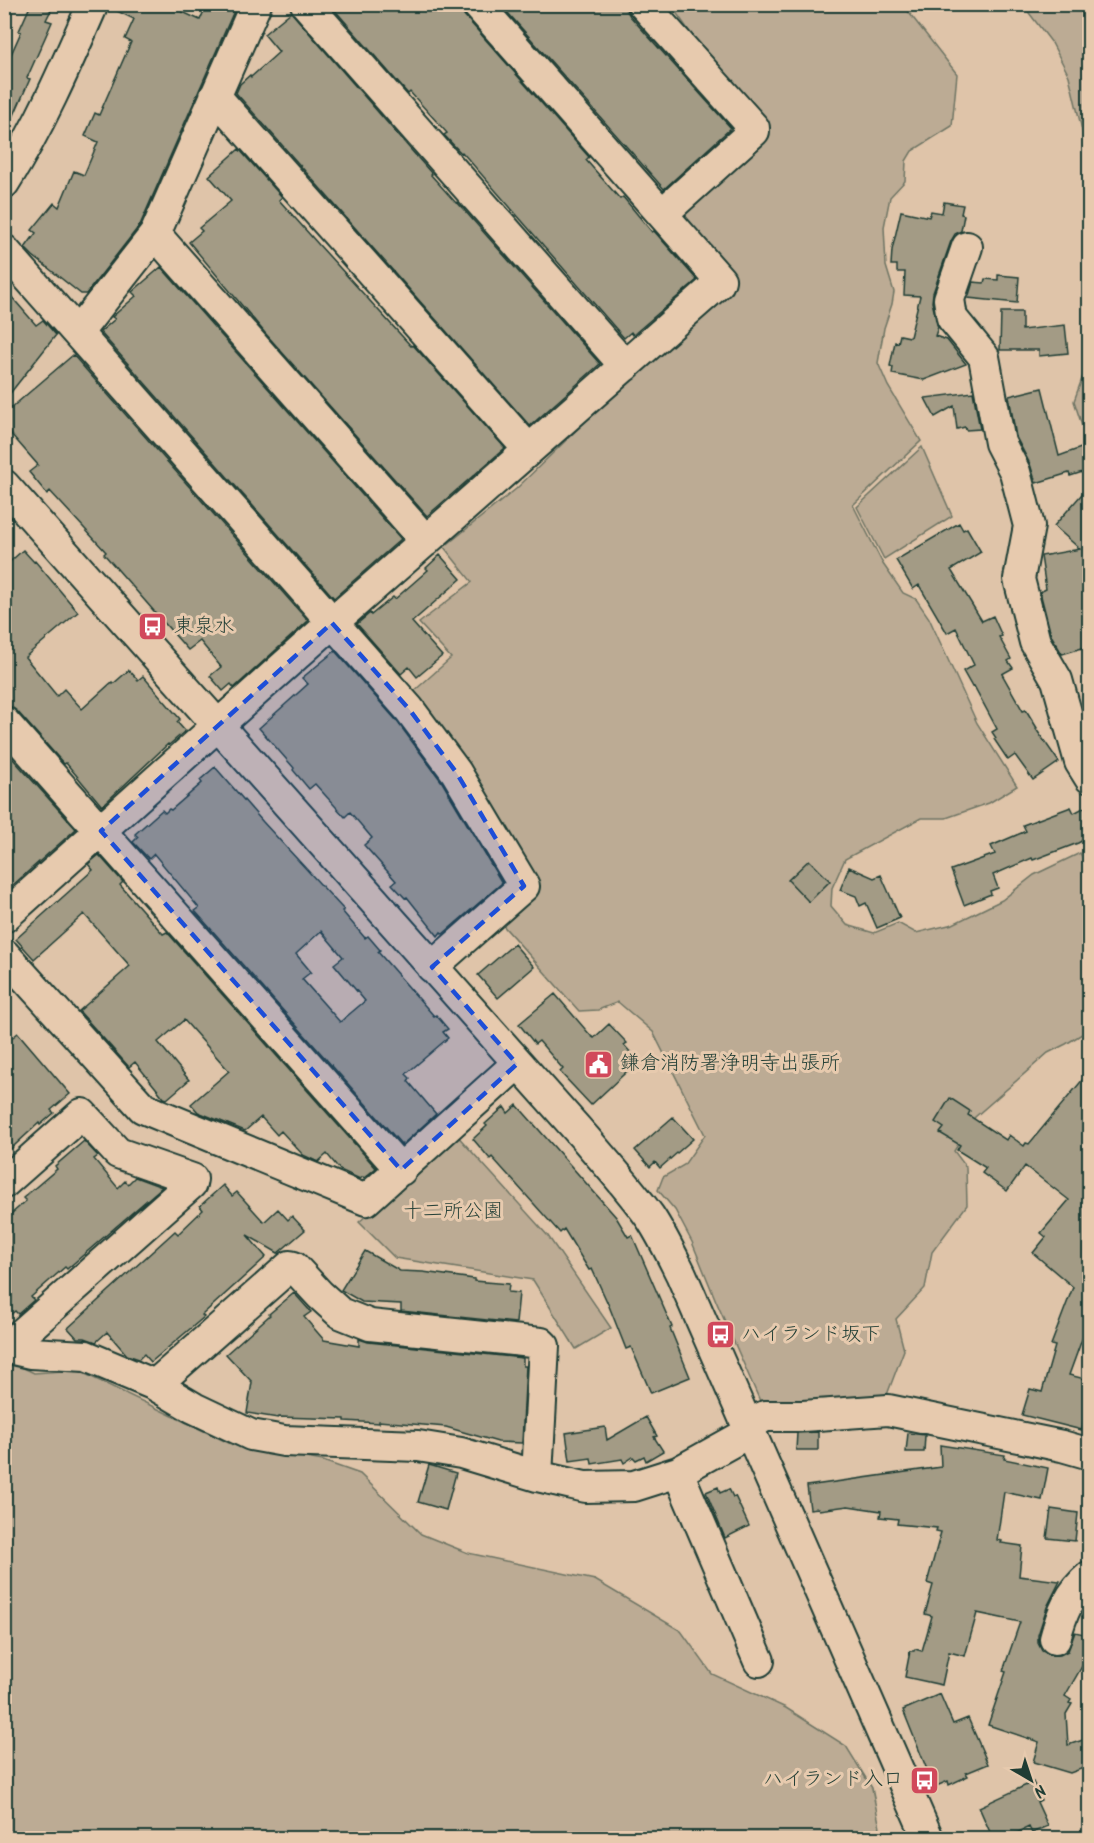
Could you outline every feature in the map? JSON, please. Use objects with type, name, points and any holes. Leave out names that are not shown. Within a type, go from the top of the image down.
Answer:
[{"type":"street","points":[[4,183],[33,136],[93,4]]},
{"type":"street","points":[[78,332],[155,234],[182,177],[256,4]]},
{"type":"street","points":[[306,4],[625,366]]},
{"type":"street","points":[[4,917],[332,623],[719,283],[720,280],[663,213],[477,4]]},
{"type":"street","points":[[643,4],[754,128],[663,213]]},
{"type":"street","points":[[215,96],[529,450]]},
{"type":"street","points":[[155,234],[426,541]]},
{"type":"street","points":[[967,247],[949,299],[952,318],[984,357],[1000,443],[1015,472],[1029,526],[1019,579],[1035,642],[1056,680],[1080,762],[1089,778]]},
{"type":"street","points":[[4,250],[409,709],[456,772],[524,886],[432,967]]},
{"type":"street","points":[[4,485],[615,1173],[650,1218],[681,1274],[928,1839]]},
{"type":"street","points":[[4,722],[402,1170]]},
{"type":"street","points":[[4,954],[143,1108],[366,1200],[402,1170],[517,1064]]},
{"type":"street","points":[[4,1183],[82,1114],[118,1153],[192,1179],[191,1184],[5,1347]]},
{"type":"street","points":[[155,1385],[290,1266],[294,1267],[340,1313],[370,1325],[541,1343],[544,1346],[537,1476]]},
{"type":"street","points":[[5,1347],[30,1353],[86,1356],[155,1385],[194,1408],[251,1435],[284,1441],[418,1446],[461,1453],[537,1476],[585,1487],[634,1486],[678,1472],[749,1429],[765,1416],[803,1416],[888,1410],[1062,1446],[1089,1454]]},
{"type":"street","points":[[678,1472],[759,1661]]},
{"type":"street","points":[[1055,1639],[1061,1616],[1074,1592],[1089,1576]]},
{"type":"highlighted area","points":[[332,623],[409,709],[456,772],[524,886],[432,967],[517,1064],[401,1170],[101,831]]},
{"type":"green space","points":[[671,5],[903,5],[957,74],[952,126],[912,151],[906,161],[905,181],[890,197],[884,227],[886,266],[894,292],[884,328],[878,363],[888,386],[921,441],[853,505],[883,564],[903,593],[916,599],[929,618],[977,723],[1017,786],[989,803],[946,818],[921,818],[845,859],[832,888],[831,906],[847,925],[874,933],[898,923],[916,933],[953,924],[1002,900],[1034,875],[1080,853],[1089,869],[1090,1029],[1048,1053],[975,1117],[954,1151],[966,1167],[967,1205],[932,1252],[925,1288],[896,1319],[904,1350],[885,1400],[772,1406],[760,1401],[692,1242],[675,1210],[658,1190],[663,1177],[684,1165],[705,1135],[653,1032],[618,1002],[598,1010],[579,1011],[499,921],[537,891],[505,825],[479,780],[413,692],[451,658],[419,623],[472,582],[444,547],[516,489],[733,282],[680,218],[759,137]]},
{"type":"green space","points":[[1023,5],[1089,5],[1089,157],[1069,76],[1052,43]]},
{"type":"green space","points":[[1089,359],[1089,447],[1074,401]]},
{"type":"green space","points":[[922,447],[952,516],[884,559],[857,507]]},
{"type":"green space","name":"十二所公園","points":[[454,1132],[548,1236],[611,1328],[576,1349],[533,1280],[395,1258],[359,1222],[410,1178]]},
{"type":"green space","points":[[5,1359],[34,1373],[77,1370],[233,1445],[323,1461],[360,1474],[421,1534],[468,1553],[595,1580],[681,1631],[712,1674],[786,1708],[846,1746],[872,1788],[882,1838],[5,1838]]},
{"type":"building","points":[[31,4],[38,4],[51,10],[46,20],[52,22],[4,138],[4,70]]},
{"type":"building","points":[[110,4],[165,4],[200,20],[207,4],[237,4],[140,225],[86,294],[81,294],[25,248],[36,233],[32,230],[54,203],[59,207],[74,171],[84,175],[98,142],[85,136],[95,113],[99,115],[131,42],[125,39],[134,19],[109,7]]},
{"type":"building","points":[[337,4],[460,4],[464,15],[589,157],[586,160],[620,199],[623,197],[697,280],[633,335],[631,332],[624,338],[462,152],[444,135],[447,133],[410,92],[408,94],[333,8]]},
{"type":"building","points":[[500,4],[623,4],[630,16],[731,128],[664,189]]},
{"type":"building","points":[[291,12],[431,175],[600,364],[530,426],[236,93],[240,84],[279,52],[264,34]]},
{"type":"building","points":[[239,149],[282,197],[279,200],[319,245],[505,448],[427,516],[265,333],[189,242],[202,231],[199,228],[231,201],[209,176]]},
{"type":"building","points":[[944,202],[963,205],[961,214],[964,215],[961,231],[955,234],[951,241],[933,293],[932,302],[938,327],[935,336],[947,340],[966,364],[924,380],[892,374],[893,367],[890,366],[895,342],[898,343],[900,335],[910,337],[920,296],[904,295],[905,272],[897,272],[897,265],[891,265],[901,211],[929,217],[931,211],[942,213]]},
{"type":"building","points":[[161,267],[401,539],[334,598],[100,332],[115,319],[112,317],[136,296],[132,292]]},
{"type":"building","points":[[998,275],[1019,277],[1017,303],[968,298],[973,282],[984,283],[985,279],[998,280]]},
{"type":"building","points":[[4,288],[36,325],[43,320],[56,335],[4,401]]},
{"type":"building","points":[[1001,312],[1022,312],[1022,330],[1065,325],[1068,353],[1039,356],[1039,350],[1000,350]]},
{"type":"building","points":[[73,355],[308,621],[234,688],[231,684],[223,691],[210,676],[221,667],[200,641],[188,650],[104,554],[106,552],[50,491],[47,494],[29,472],[38,465],[4,426],[4,414]]},
{"type":"building","points":[[1042,388],[1059,456],[1089,445],[1089,470],[1070,476],[1069,473],[1036,483],[1030,464],[1016,437],[1009,396]]},
{"type":"building","points":[[973,392],[980,429],[966,430],[965,427],[957,429],[954,406],[935,417],[925,398]]},
{"type":"building","points":[[1089,486],[1089,646],[1062,654],[1051,635],[1040,592],[1046,589],[1041,556],[1080,549],[1054,526]]},
{"type":"building","points":[[959,523],[963,530],[967,528],[981,552],[951,570],[982,621],[993,616],[1002,636],[999,637],[1011,659],[1008,661],[1013,668],[1002,674],[1023,711],[1026,710],[1059,762],[1033,780],[1015,755],[1008,760],[994,739],[996,738],[992,732],[997,729],[974,686],[972,687],[963,671],[974,665],[956,628],[947,633],[919,585],[913,589],[896,560]]},
{"type":"building","points":[[23,550],[78,612],[25,657],[57,696],[64,689],[82,709],[129,670],[138,680],[143,676],[180,719],[177,722],[185,731],[102,806],[66,763],[64,764],[17,711],[4,705],[4,567]]},
{"type":"building","points":[[440,555],[461,579],[412,622],[442,656],[417,677],[409,667],[401,674],[357,624],[393,597],[395,599],[428,570],[426,568]]},
{"type":"building","points":[[335,651],[396,720],[442,782],[502,883],[438,936],[407,897],[405,898],[392,884],[396,881],[364,845],[372,838],[350,812],[345,817],[315,784],[309,789],[259,728],[308,684],[302,678]]},
{"type":"building","points":[[4,749],[76,829],[4,893]]},
{"type":"building","points":[[215,767],[344,910],[342,911],[365,938],[368,936],[380,950],[378,952],[448,1029],[443,1032],[448,1038],[406,1074],[410,1078],[408,1081],[436,1114],[402,1145],[195,911],[199,908],[154,854],[149,859],[133,842],[138,837],[135,834],[162,810],[165,813],[171,810],[202,783],[200,780]],"holes":[[[321,931],[343,957],[334,964],[365,1001],[340,1022],[302,979],[311,972],[296,954]]]},
{"type":"building","points":[[1089,805],[1089,837],[993,875],[998,888],[990,891],[991,894],[964,905],[951,870],[995,854],[991,846],[1026,831],[1023,825],[1071,807],[1074,813]]},
{"type":"building","points":[[99,855],[123,882],[120,885],[163,934],[167,932],[376,1168],[360,1179],[340,1170],[327,1154],[318,1162],[303,1155],[281,1131],[277,1135],[261,1117],[245,1131],[198,1112],[191,1104],[229,1071],[184,1020],[158,1042],[189,1080],[167,1099],[135,1062],[129,1067],[79,1011],[130,966],[84,914],[34,959],[16,939],[93,870],[88,864]]},
{"type":"building","points":[[809,860],[830,881],[809,902],[788,880]]},
{"type":"building","points":[[849,867],[874,878],[881,875],[900,918],[877,928],[866,903],[860,906],[856,896],[840,890]]},
{"type":"building","points":[[514,944],[534,967],[498,998],[478,975]]},
{"type":"building","points":[[555,994],[594,1038],[609,1024],[627,1043],[624,1045],[638,1061],[591,1105],[560,1072],[563,1069],[539,1041],[535,1044],[519,1024]]},
{"type":"building","points":[[18,1033],[70,1094],[51,1110],[54,1113],[40,1125],[39,1123],[4,1155],[4,1044]]},
{"type":"building","points":[[1089,1072],[1089,1320],[1069,1375],[1089,1380],[1089,1396],[1082,1430],[1022,1415],[1030,1389],[1042,1392],[1055,1346],[1051,1345],[1073,1287],[1033,1253],[1046,1237],[1041,1233],[1069,1200],[1025,1166],[1007,1191],[982,1173],[986,1168],[957,1150],[960,1145],[940,1133],[944,1128],[935,1122],[950,1098],[970,1111],[968,1115],[1006,1140],[1009,1135],[1024,1146],[1026,1143],[1029,1144]]},
{"type":"building","points":[[517,1105],[616,1217],[628,1237],[632,1235],[672,1327],[670,1328],[690,1377],[651,1393],[631,1347],[626,1349],[592,1269],[589,1270],[564,1229],[560,1233],[473,1139],[487,1126],[485,1124],[504,1107],[508,1113]]},
{"type":"building","points":[[673,1117],[693,1139],[660,1168],[655,1162],[650,1167],[635,1150]]},
{"type":"building","points":[[84,1141],[98,1156],[94,1159],[118,1188],[125,1181],[128,1184],[135,1177],[162,1187],[67,1269],[65,1267],[31,1297],[34,1300],[18,1314],[15,1311],[4,1320],[4,1220],[26,1201],[23,1198],[57,1169],[55,1166]]},
{"type":"building","points":[[223,1185],[232,1196],[237,1192],[264,1222],[278,1209],[288,1220],[292,1216],[305,1230],[278,1253],[247,1235],[266,1257],[202,1315],[204,1317],[151,1362],[144,1354],[139,1359],[127,1355],[107,1332],[96,1342],[77,1338],[68,1328],[175,1231],[178,1234],[203,1210],[200,1206]]},
{"type":"building","points":[[365,1251],[400,1271],[509,1284],[508,1292],[519,1293],[516,1323],[401,1311],[401,1304],[362,1302],[341,1290]]},
{"type":"building","points":[[294,1293],[311,1312],[304,1317],[324,1340],[359,1346],[359,1339],[368,1342],[523,1358],[523,1366],[526,1366],[522,1443],[498,1442],[446,1427],[379,1421],[379,1423],[345,1421],[345,1419],[278,1418],[247,1413],[252,1382],[226,1354]]},
{"type":"building","points":[[646,1417],[663,1451],[646,1461],[644,1456],[636,1460],[633,1457],[624,1463],[622,1459],[592,1464],[591,1458],[570,1461],[566,1433],[605,1427],[607,1440]]},
{"type":"building","points":[[818,1432],[818,1450],[796,1450],[797,1433]]},
{"type":"building","points":[[908,1433],[925,1435],[924,1452],[906,1452]]},
{"type":"building","points":[[940,1445],[1005,1455],[1004,1459],[1048,1468],[1042,1500],[1004,1492],[997,1540],[1002,1541],[1001,1543],[1022,1546],[1019,1576],[1060,1581],[1047,1607],[1038,1635],[1038,1643],[1042,1651],[1050,1655],[1060,1655],[1068,1651],[1075,1632],[1089,1635],[1089,1654],[1065,1696],[1071,1700],[1069,1703],[1072,1704],[1066,1714],[1068,1745],[1089,1738],[1089,1766],[1070,1773],[1033,1762],[1039,1742],[988,1725],[1020,1622],[977,1613],[965,1656],[949,1652],[942,1685],[905,1677],[910,1651],[915,1649],[922,1651],[932,1616],[925,1614],[933,1585],[927,1583],[941,1532],[936,1531],[937,1528],[897,1524],[898,1519],[880,1517],[881,1511],[848,1506],[810,1509],[807,1486],[941,1467]]},
{"type":"building","points":[[429,1465],[456,1473],[446,1510],[418,1502]]},
{"type":"building","points":[[718,1487],[720,1493],[729,1489],[733,1497],[735,1496],[749,1526],[725,1538],[706,1492]]},
{"type":"building","points":[[1051,1509],[1078,1513],[1075,1541],[1047,1538]]},
{"type":"building","points":[[940,1694],[953,1724],[968,1718],[988,1764],[966,1773],[968,1776],[949,1785],[948,1781],[934,1787],[903,1710]]},
{"type":"building","points":[[1033,1782],[1041,1800],[1037,1802],[1048,1826],[1032,1833],[1029,1827],[1004,1839],[993,1839],[979,1807]]},
{"type":"place","name":"東泉水","points":[[153,627]]},
{"type":"place","name":"鎌倉消防署浄明寺出張所","points":[[599,1064]]},
{"type":"place","name":"ハイランド坂下","points":[[720,1335]]},
{"type":"place","name":"ハイランド入口","points":[[924,1780]]}]
